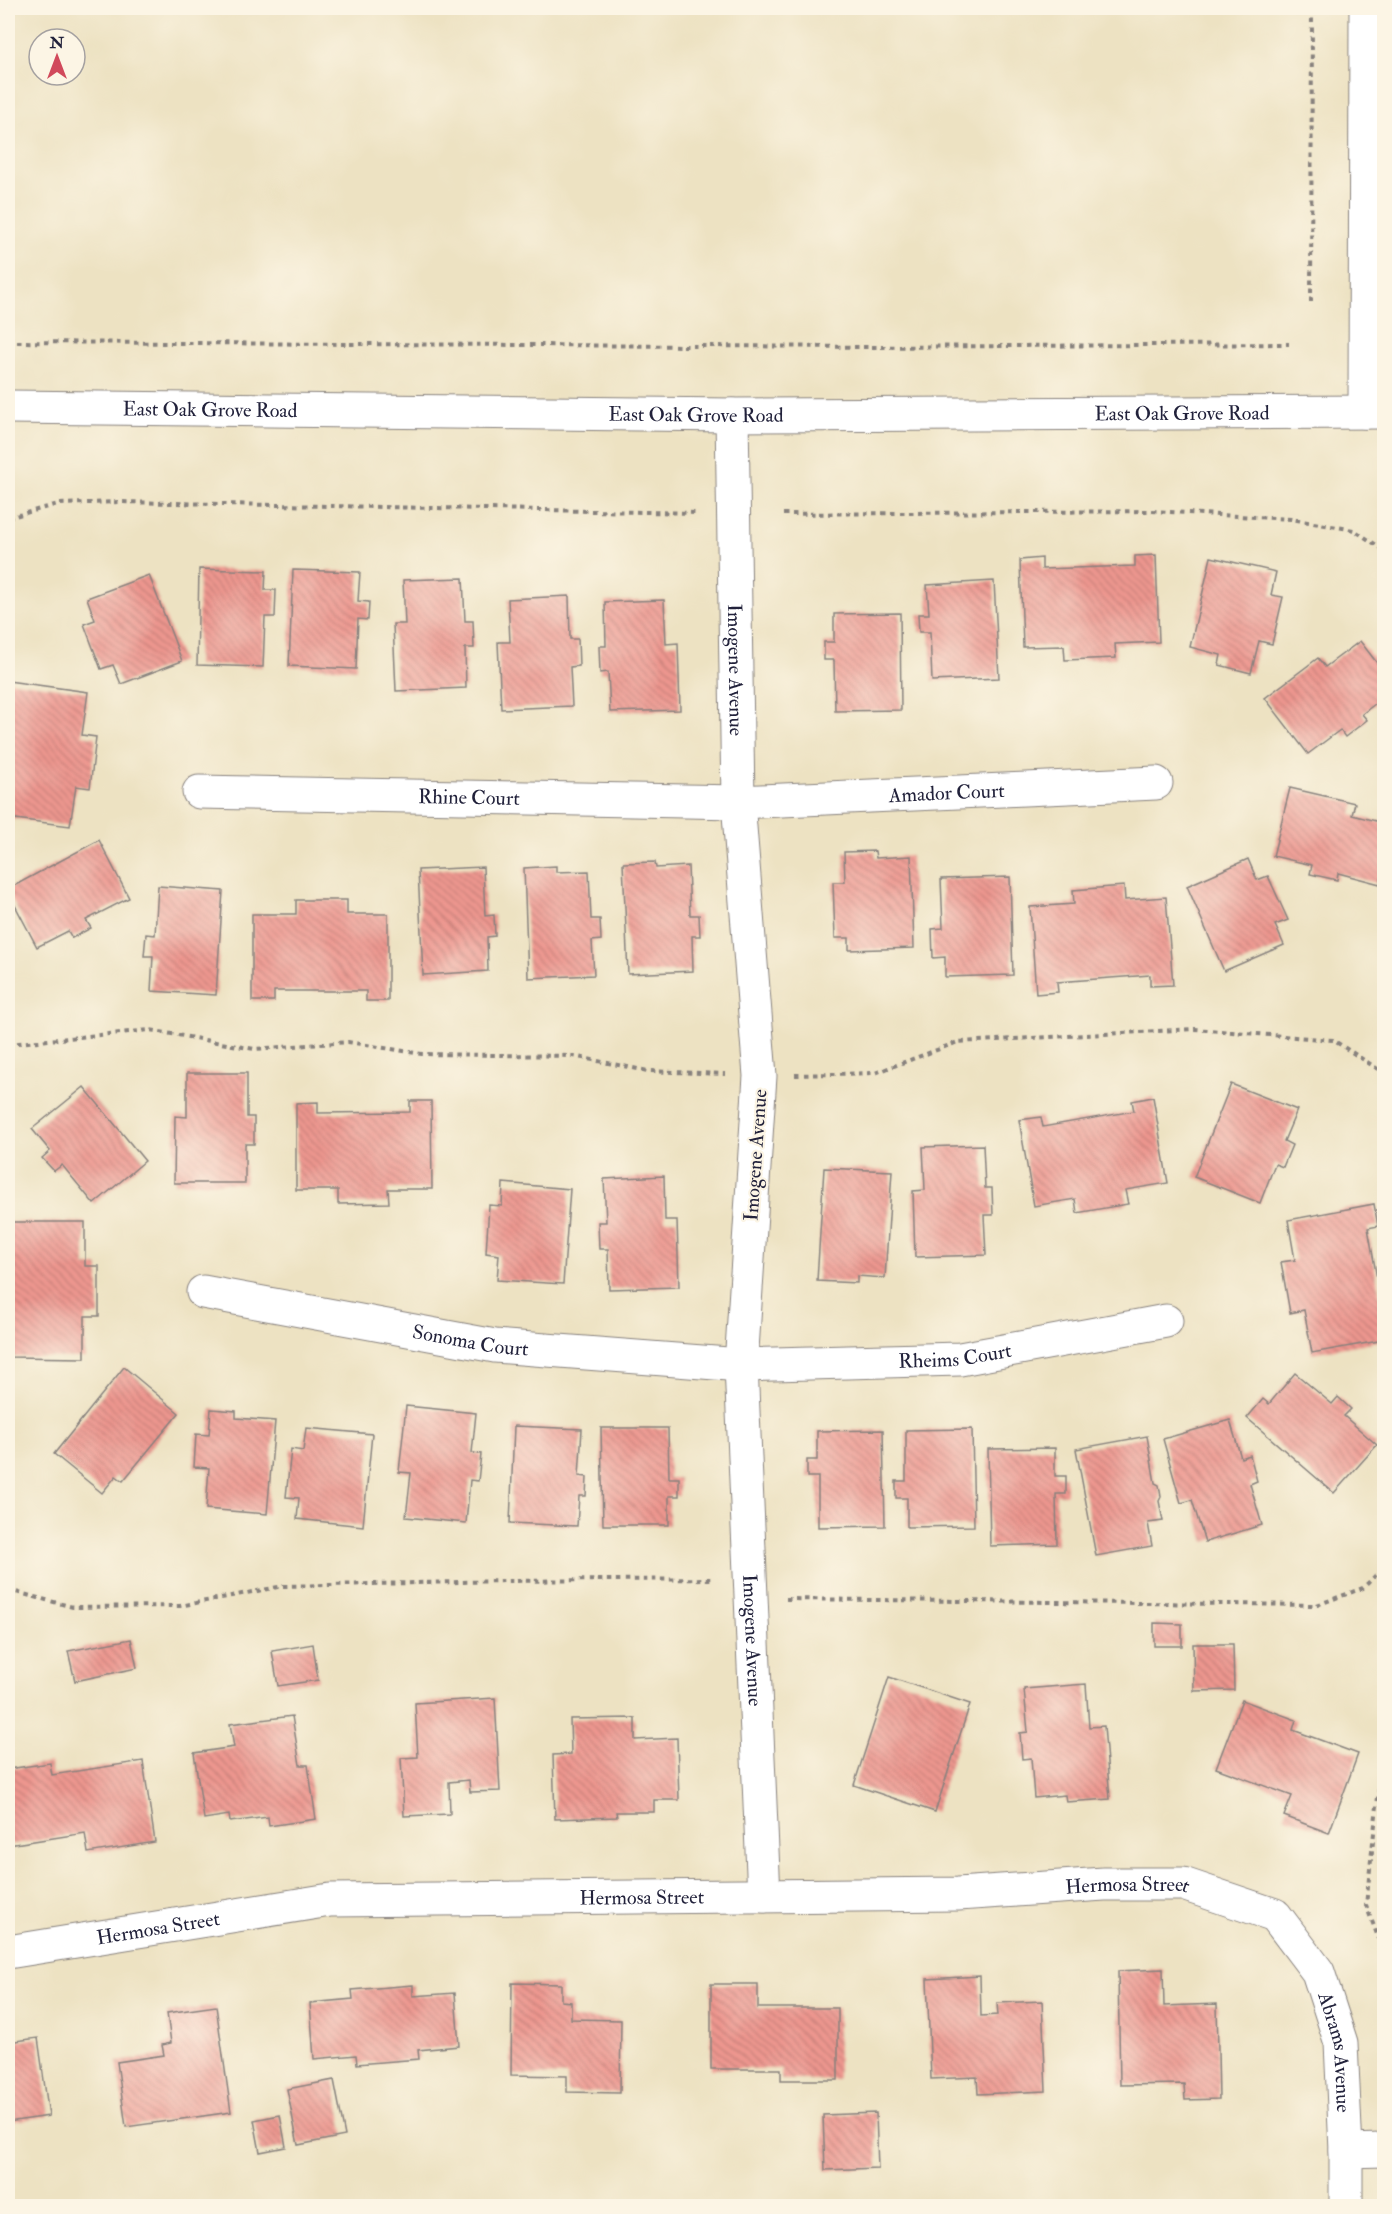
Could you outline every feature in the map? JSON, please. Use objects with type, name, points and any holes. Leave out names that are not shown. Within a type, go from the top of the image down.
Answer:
[{"type":"street","points":[[1366,8],[1375,412]]},
{"type":"street","name":"East Oak Grove Road","points":[[8,407],[732,415],[1375,412]]},
{"type":"street","name":"Imogene Avenue","points":[[732,415],[738,802],[760,1076],[741,1365],[764,1896]]},
{"type":"street","name":"Amador Court","points":[[738,802],[1156,783]]},
{"type":"street","name":"Rhine Court","points":[[199,792],[738,802]]},
{"type":"street","name":"Sonoma Court","points":[[203,1292],[495,1346],[741,1365]]},
{"type":"street","name":"Rheims Court","points":[[741,1365],[960,1359],[1166,1321]]},
{"type":"street","name":"Hermosa Street","points":[[8,1952],[330,1900],[958,1894],[1104,1884],[1183,1884],[1275,1915]]},
{"type":"street","name":"Abrams Avenue","points":[[1275,1915],[1318,1972],[1341,2043],[1346,2206]]},
{"type":"street","points":[[1346,2151],[1384,2150]]},
{"type":"path","points":[[1311,302],[1312,8]]},
{"type":"path","points":[[8,342],[860,347],[1289,344]]},
{"type":"path","points":[[8,518],[58,504],[118,502],[702,513]]},
{"type":"path","points":[[783,514],[1150,511],[1280,518],[1354,530],[1384,550]]},
{"type":"path","points":[[8,1044],[150,1030],[254,1048],[348,1042],[422,1054],[573,1056],[648,1071],[760,1076],[875,1073],[958,1042],[1195,1029],[1333,1040],[1384,1073]]},
{"type":"path","points":[[8,1590],[73,1607],[180,1606],[283,1586],[506,1581],[1317,1605],[1363,1588],[1384,1567]]},
{"type":"path","points":[[1384,1743],[1366,1905],[1384,1953]]},
{"type":"building","points":[[1156,555],[1159,642],[1115,644],[1116,658],[1065,660],[1064,646],[1023,647],[1020,560],[1042,558],[1042,569],[1135,566],[1135,556]]},
{"type":"building","points":[[1211,557],[1276,572],[1271,595],[1283,597],[1272,644],[1259,641],[1251,673],[1219,665],[1221,655],[1190,647]]},
{"type":"building","points":[[199,569],[266,571],[265,590],[276,590],[275,617],[265,617],[263,667],[197,665]]},
{"type":"building","points":[[293,570],[360,572],[358,601],[369,602],[368,620],[358,619],[356,669],[289,666]]},
{"type":"building","points":[[149,575],[182,661],[121,684],[113,665],[101,669],[84,624],[95,620],[87,598]]},
{"type":"building","points":[[463,578],[465,621],[473,621],[474,648],[465,648],[466,688],[396,691],[393,624],[405,624],[403,580]]},
{"type":"building","points":[[994,581],[999,678],[932,681],[930,632],[919,632],[918,614],[929,614],[927,585]]},
{"type":"building","points":[[569,596],[570,639],[578,639],[579,666],[570,667],[572,706],[501,709],[498,642],[510,642],[508,599]]},
{"type":"building","points":[[664,600],[666,644],[678,643],[680,710],[610,712],[608,672],[600,673],[599,646],[606,646],[605,602]]},
{"type":"building","points":[[900,613],[901,710],[835,711],[834,660],[824,660],[824,642],[834,642],[834,614]]},
{"type":"building","points":[[1360,641],[1384,672],[1384,697],[1362,714],[1367,720],[1345,737],[1340,730],[1308,754],[1265,698],[1318,658],[1325,667]]},
{"type":"building","points":[[8,681],[88,692],[82,735],[96,737],[90,788],[76,786],[70,826],[8,818]]},
{"type":"building","points":[[1290,788],[1355,803],[1352,815],[1384,823],[1384,867],[1380,884],[1338,873],[1337,880],[1310,874],[1312,865],[1273,856]]},
{"type":"building","points":[[99,840],[129,898],[86,920],[91,928],[72,938],[68,931],[37,947],[8,889]]},
{"type":"building","points":[[875,851],[876,858],[911,856],[914,948],[849,950],[849,938],[835,938],[833,882],[845,882],[844,852]]},
{"type":"building","points":[[1248,859],[1257,880],[1268,876],[1288,920],[1275,925],[1284,945],[1224,971],[1187,886]]},
{"type":"building","points":[[655,862],[656,868],[688,866],[690,915],[699,915],[700,936],[692,936],[693,971],[628,974],[623,863]]},
{"type":"building","points":[[556,866],[556,872],[589,871],[591,919],[600,919],[601,940],[592,941],[594,975],[528,978],[524,868]]},
{"type":"building","points":[[483,867],[485,916],[494,915],[495,936],[487,937],[488,971],[423,975],[418,870]]},
{"type":"building","points":[[1010,877],[1013,975],[945,977],[945,957],[933,958],[932,929],[943,928],[941,879]]},
{"type":"building","points":[[158,886],[223,891],[216,995],[151,991],[153,956],[144,956],[146,934],[155,935]]},
{"type":"building","points":[[1124,886],[1125,900],[1166,897],[1173,985],[1150,986],[1150,975],[1057,982],[1058,992],[1036,994],[1030,907],[1074,904],[1073,890]]},
{"type":"building","points":[[296,900],[347,900],[347,914],[388,914],[388,1001],[366,1001],[366,991],[274,991],[274,1001],[252,1001],[252,914],[296,914]]},
{"type":"building","points":[[187,1073],[247,1073],[247,1117],[254,1117],[254,1144],[245,1144],[245,1183],[174,1183],[175,1116],[187,1117]]},
{"type":"building","points":[[1231,1084],[1297,1110],[1284,1141],[1292,1145],[1283,1167],[1275,1164],[1260,1203],[1194,1177]]},
{"type":"building","points":[[84,1087],[145,1161],[94,1204],[62,1165],[54,1171],[42,1158],[50,1151],[32,1129]]},
{"type":"building","points":[[1153,1097],[1168,1183],[1125,1190],[1128,1204],[1077,1213],[1075,1199],[1034,1206],[1019,1120],[1041,1117],[1043,1127],[1134,1111],[1132,1101]]},
{"type":"building","points":[[410,1101],[431,1101],[432,1189],[388,1189],[389,1203],[338,1204],[338,1190],[296,1190],[296,1103],[318,1102],[318,1113],[410,1112]]},
{"type":"building","points":[[983,1145],[985,1188],[992,1188],[993,1215],[984,1215],[986,1255],[915,1257],[913,1191],[925,1190],[923,1147]]},
{"type":"building","points":[[824,1168],[892,1171],[885,1278],[857,1276],[857,1283],[817,1281]]},
{"type":"building","points":[[664,1176],[665,1220],[677,1220],[679,1287],[609,1289],[608,1249],[599,1249],[598,1222],[606,1222],[604,1179]]},
{"type":"building","points":[[503,1183],[570,1189],[563,1284],[497,1280],[499,1255],[486,1253],[489,1205],[502,1206]]},
{"type":"building","points":[[1374,1204],[1378,1226],[1368,1228],[1384,1318],[1384,1340],[1312,1353],[1304,1310],[1290,1313],[1281,1262],[1295,1260],[1288,1220]]},
{"type":"building","points":[[8,1222],[85,1222],[85,1266],[99,1266],[99,1316],[85,1316],[85,1358],[8,1357]]},
{"type":"building","points":[[124,1367],[179,1413],[123,1481],[116,1476],[102,1493],[54,1454]]},
{"type":"building","points":[[1295,1373],[1332,1404],[1338,1397],[1351,1409],[1344,1416],[1377,1445],[1334,1493],[1247,1418],[1263,1399],[1269,1404]]},
{"type":"building","points":[[406,1406],[476,1413],[472,1453],[481,1454],[478,1481],[470,1480],[466,1523],[406,1517],[411,1473],[399,1472]]},
{"type":"building","points":[[211,1409],[236,1411],[236,1418],[275,1421],[267,1514],[206,1509],[209,1468],[194,1467],[196,1434],[209,1435]]},
{"type":"building","points":[[1230,1420],[1241,1458],[1250,1455],[1257,1481],[1250,1484],[1262,1525],[1205,1542],[1192,1500],[1181,1503],[1163,1439]]},
{"type":"building","points":[[514,1426],[582,1429],[579,1476],[587,1477],[586,1496],[579,1496],[577,1526],[510,1523]]},
{"type":"building","points":[[306,1428],[372,1434],[363,1526],[297,1519],[299,1498],[286,1497],[291,1449],[303,1451]]},
{"type":"building","points":[[601,1428],[668,1428],[669,1478],[679,1478],[679,1496],[669,1496],[669,1525],[603,1525]]},
{"type":"building","points":[[972,1429],[974,1526],[907,1527],[907,1498],[896,1498],[896,1481],[906,1481],[906,1430]]},
{"type":"building","points":[[883,1430],[885,1526],[818,1527],[818,1477],[807,1477],[807,1460],[817,1460],[817,1431]]},
{"type":"building","points":[[1147,1436],[1155,1483],[1159,1485],[1163,1521],[1148,1523],[1152,1546],[1096,1556],[1076,1449]]},
{"type":"building","points":[[1055,1448],[1055,1476],[1066,1476],[1066,1494],[1056,1494],[1057,1544],[990,1546],[988,1449]]},
{"type":"building","points":[[1154,1623],[1182,1624],[1182,1646],[1154,1646]]},
{"type":"building","points":[[131,1639],[137,1668],[75,1681],[68,1651]]},
{"type":"building","points":[[313,1644],[318,1680],[278,1686],[272,1651]]},
{"type":"building","points":[[1193,1644],[1233,1644],[1234,1690],[1194,1691]]},
{"type":"building","points":[[889,1677],[970,1704],[935,1812],[854,1785]]},
{"type":"building","points":[[1086,1684],[1089,1727],[1104,1726],[1110,1799],[1066,1802],[1065,1795],[1034,1798],[1031,1758],[1022,1759],[1020,1733],[1028,1732],[1024,1689]]},
{"type":"building","points":[[495,1698],[500,1791],[470,1792],[469,1780],[449,1782],[450,1814],[404,1816],[401,1758],[418,1757],[415,1703]]},
{"type":"building","points":[[1242,1700],[1296,1720],[1293,1730],[1358,1754],[1329,1833],[1284,1816],[1292,1796],[1216,1768]]},
{"type":"building","points":[[292,1716],[300,1765],[308,1765],[316,1819],[269,1826],[268,1817],[230,1822],[229,1815],[204,1819],[194,1753],[234,1747],[230,1724]]},
{"type":"building","points":[[635,1718],[635,1740],[677,1738],[679,1800],[654,1800],[654,1812],[616,1812],[617,1817],[555,1819],[553,1755],[571,1754],[570,1719]]},
{"type":"building","points":[[143,1761],[155,1842],[88,1853],[85,1833],[8,1845],[8,1769],[50,1763],[52,1775]]},
{"type":"building","points":[[1163,1969],[1164,2006],[1217,2004],[1219,2099],[1185,2100],[1184,2084],[1120,2085],[1118,1971]]},
{"type":"building","points":[[980,1976],[981,2016],[998,2015],[997,2003],[1042,2001],[1046,2091],[978,2094],[977,2077],[931,2079],[927,1979]]},
{"type":"building","points":[[512,1983],[561,1984],[561,2001],[571,2002],[571,2019],[621,2020],[620,2093],[567,2092],[567,2076],[511,2075]]},
{"type":"building","points":[[711,1984],[758,1984],[758,2008],[838,2008],[838,2080],[781,2080],[781,2069],[711,2069]]},
{"type":"building","points":[[413,1985],[413,1996],[455,1993],[459,2046],[418,2050],[419,2059],[357,2064],[356,2055],[314,2059],[310,2003],[353,1999],[352,1990]]},
{"type":"building","points":[[216,2006],[231,2112],[126,2127],[117,2062],[164,2055],[162,2045],[171,2043],[167,2013]]},
{"type":"building","points":[[38,2038],[49,2116],[8,2122],[8,2042]]},
{"type":"building","points":[[334,2080],[345,2136],[298,2145],[287,2089]]},
{"type":"building","points":[[876,2113],[878,2168],[825,2170],[823,2115]]},
{"type":"building","points":[[280,2115],[286,2147],[260,2152],[254,2120]]}]
